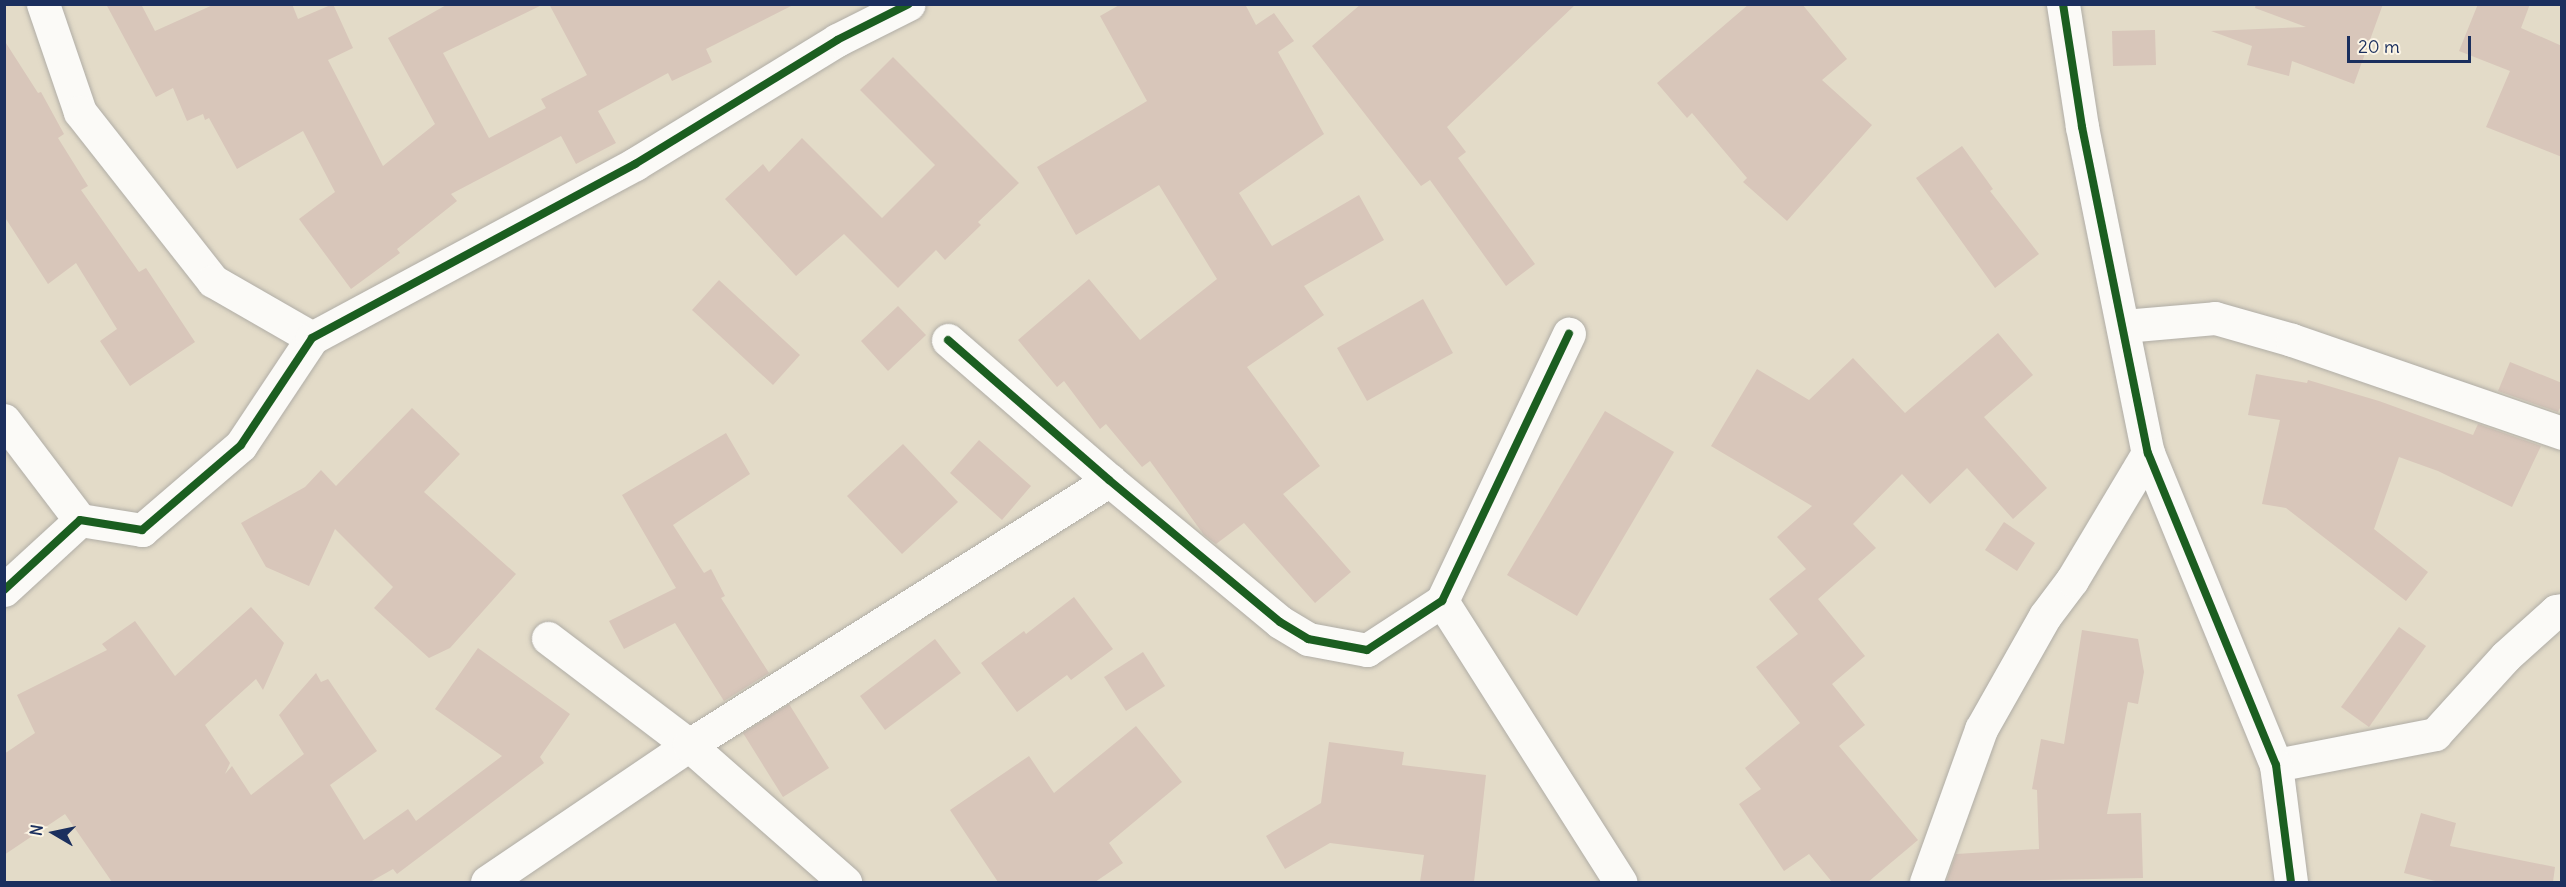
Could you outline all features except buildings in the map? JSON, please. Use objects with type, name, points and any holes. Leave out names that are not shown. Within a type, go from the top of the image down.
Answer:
[{"type":"street","points":[[43,4],[80,112],[213,281],[312,338]]},
{"type":"street","points":[[4,420],[80,520],[142,530],[241,445],[312,338],[635,164],[837,40],[909,4]]},
{"type":"street","points":[[2063,4],[2082,127],[2148,453],[2276,765],[2291,882]]},
{"type":"street","points":[[2124,326],[2215,318],[2292,340],[2562,433]]},
{"type":"street","points":[[948,340],[1109,480],[1280,622],[1308,639],[1367,650],[1442,601],[1569,334]]},
{"type":"street","points":[[1926,882],[1981,729],[2045,616],[2073,580],[2148,453]]},
{"type":"street","points":[[487,882],[689,745],[1109,480]]},
{"type":"street","points":[[4,590],[80,520]]},
{"type":"street","points":[[1442,601],[1620,882]]},
{"type":"street","points":[[2276,765],[2435,734],[2506,656],[2556,611],[2562,610]]},
{"type":"street","points":[[548,638],[689,745],[845,882]]},
{"type":"cycle path","points":[[4,590],[80,520],[142,530],[241,445],[312,338],[635,164],[837,40],[909,4]]},
{"type":"cycle path","points":[[2063,4],[2082,127],[2148,453],[2276,765],[2291,882]]},
{"type":"cycle path","points":[[948,340],[1109,480],[1280,622],[1308,639],[1367,650],[1442,601],[1569,334]]}]
